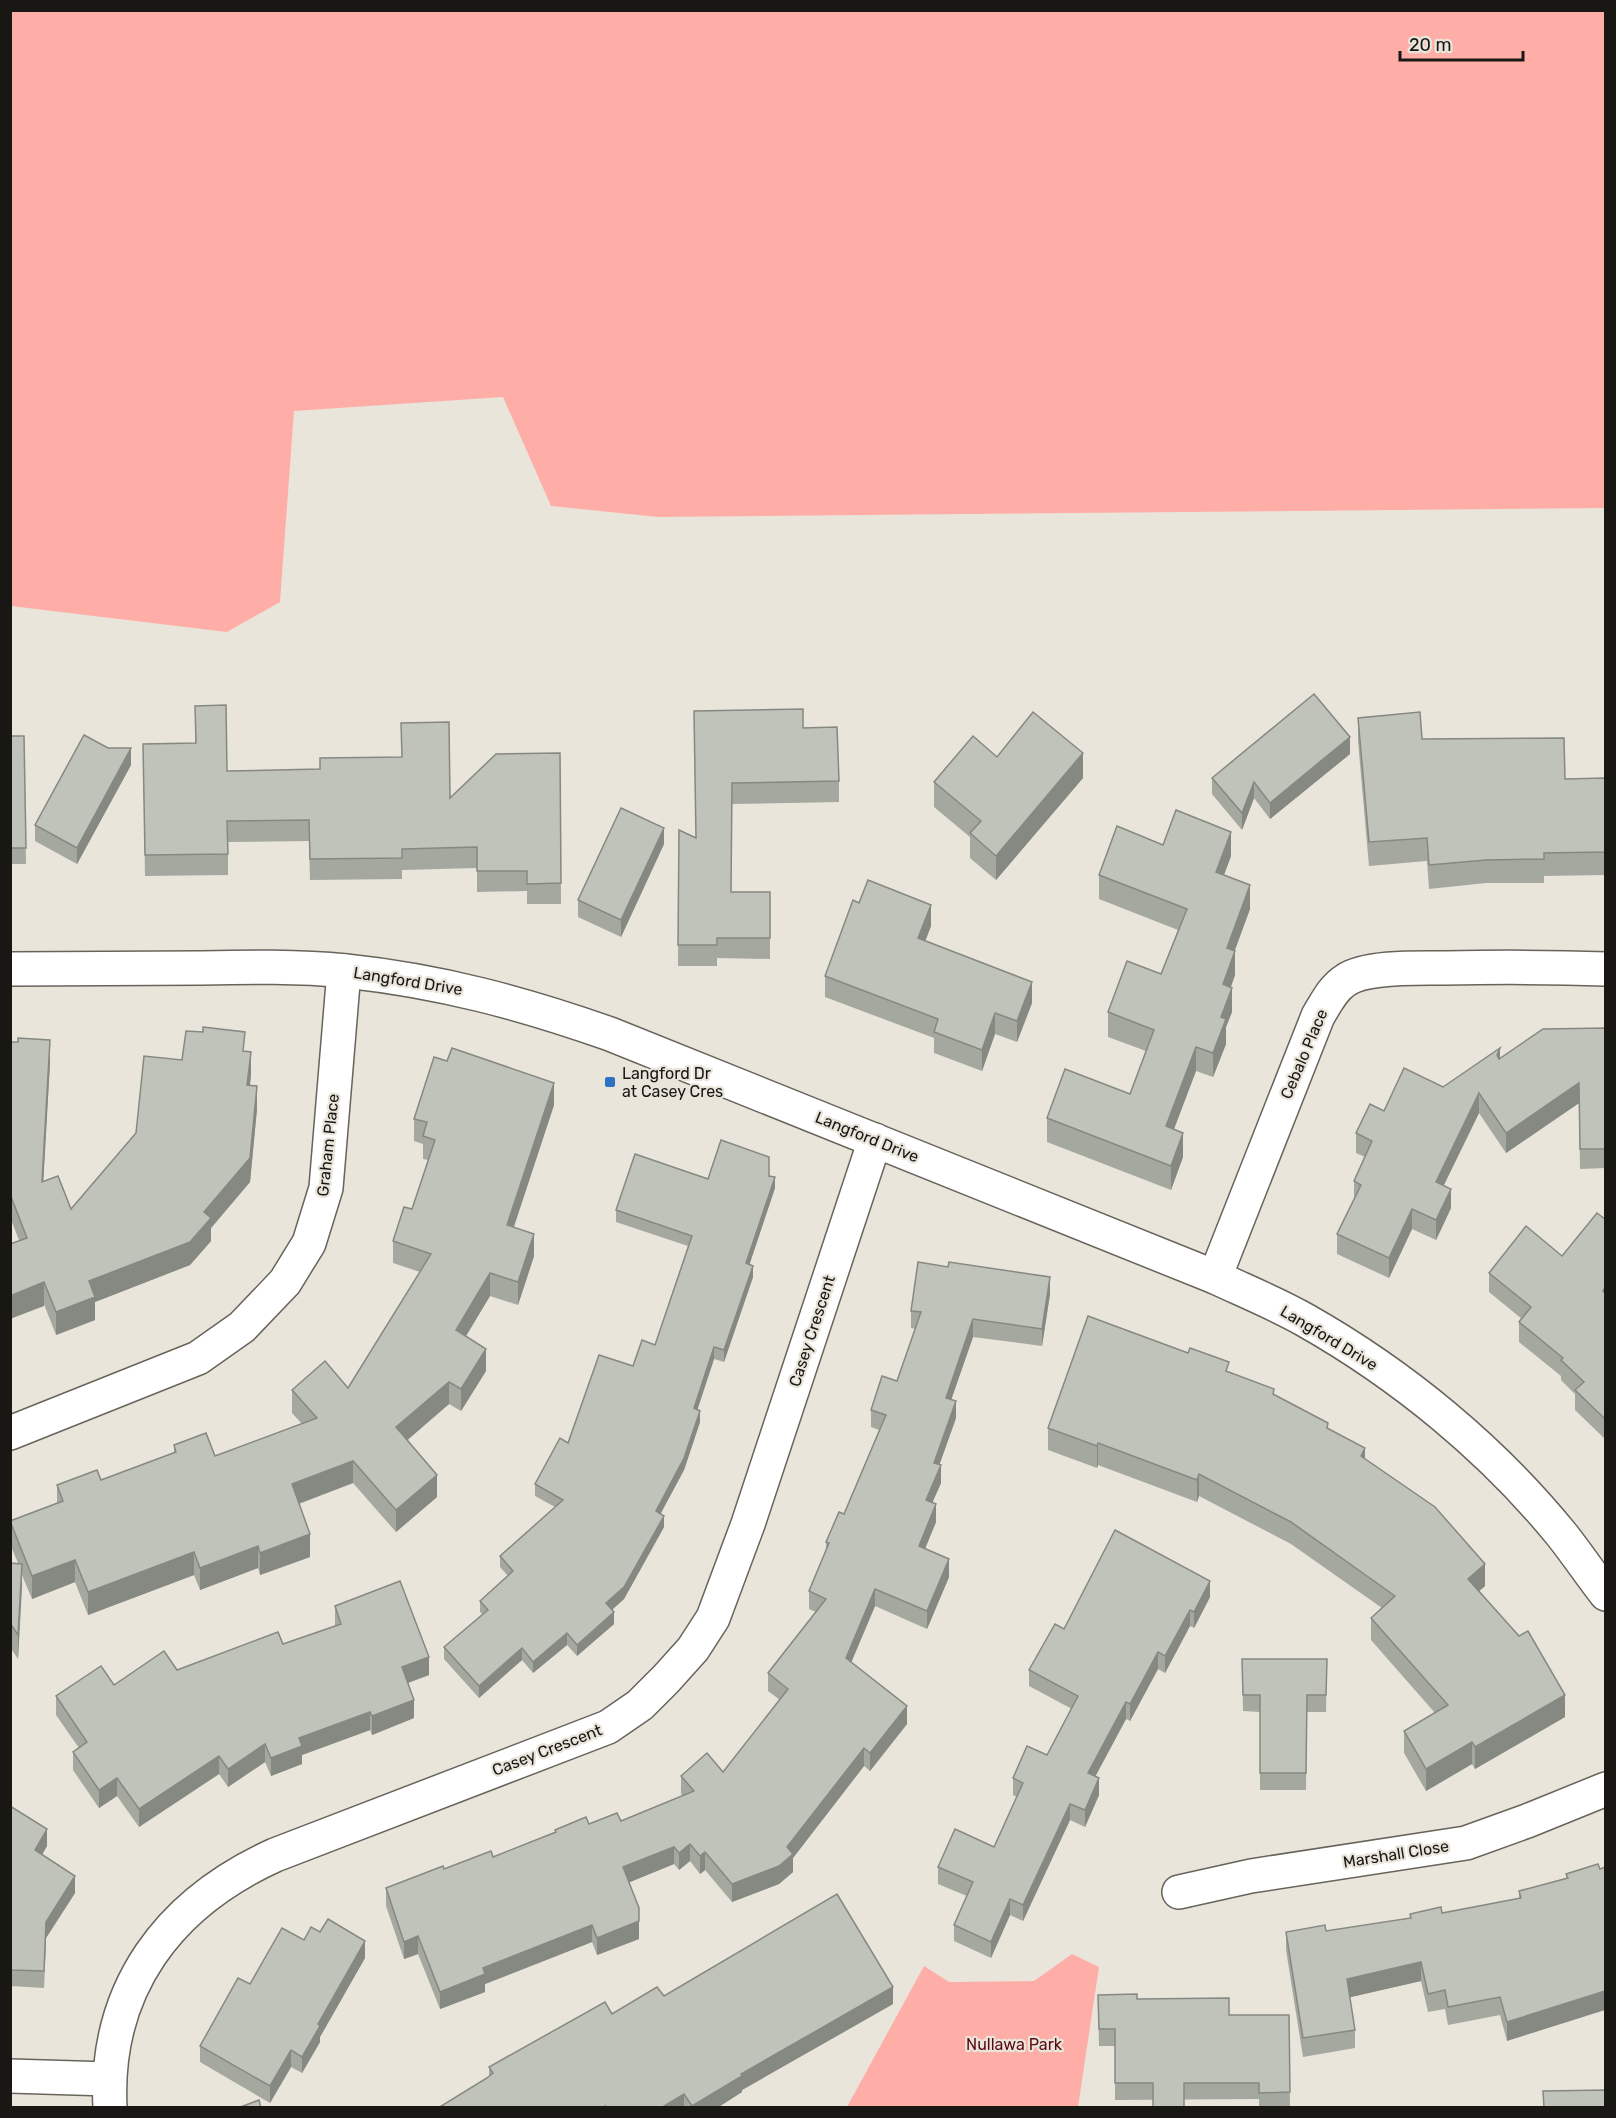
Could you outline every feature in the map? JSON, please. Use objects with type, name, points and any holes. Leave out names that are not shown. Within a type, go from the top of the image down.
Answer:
[{"type":"street","name":"Cebalo Place","points":[[1215,1277],[1318,1016],[1332,994],[1346,979],[1365,973],[1400,969],[1532,966],[1605,969]]},
{"type":"street","name":"Langford Drive","points":[[10,969],[243,967],[344,971],[440,985],[541,1010],[610,1034],[1215,1277],[1304,1319],[1364,1356],[1433,1407],[1502,1468],[1562,1535],[1605,1594]]},
{"type":"street","name":"Graham Place","points":[[10,1433],[198,1358],[242,1328],[285,1282],[309,1243],[326,1188],[344,971]]},
{"type":"street","name":"Casey Crescent","points":[[110,2093],[116,2035],[127,1998],[145,1961],[165,1933],[194,1904],[224,1881],[275,1855],[608,1727],[640,1705],[693,1649],[713,1618],[748,1524],[875,1140]]},
{"type":"street","name":"Marshall Close","points":[[1179,1892],[1251,1876],[1466,1843],[1605,1789]]},
{"type":"street","points":[[10,2076],[110,2093]]},
{"type":"green space","points":[[11,10],[1605,11],[1605,508],[658,517],[551,506],[503,397],[294,411],[280,602],[227,632],[11,606]]},
{"type":"green space","name":"Nullawa Park","points":[[1072,1954],[1099,1967],[1078,2107],[847,2107],[924,1966],[949,1982],[1034,1981]]},
{"type":"building","points":[[1314,694],[1350,737],[1270,803],[1254,782],[1242,813],[1212,778]]},
{"type":"building","points":[[226,705],[227,771],[320,769],[320,758],[402,757],[401,723],[449,722],[450,798],[496,754],[560,753],[561,883],[527,884],[527,871],[477,871],[477,847],[402,849],[402,858],[310,859],[309,820],[227,821],[228,854],[145,855],[143,744],[196,743],[195,706]]},
{"type":"building","points":[[803,709],[803,728],[837,727],[839,781],[732,783],[731,892],[770,892],[770,938],[717,938],[717,945],[678,945],[679,830],[696,838],[694,711]]},
{"type":"building","points":[[1033,712],[1083,753],[996,856],[970,833],[981,821],[934,782],[973,736],[997,757]]},
{"type":"building","points":[[1420,712],[1422,739],[1564,738],[1565,779],[1605,778],[1605,852],[1544,853],[1544,859],[1486,860],[1429,865],[1427,838],[1369,842],[1358,718]]},
{"type":"building","points":[[84,735],[108,748],[131,748],[77,848],[35,825]]},
{"type":"building","points":[[10,736],[24,736],[26,848],[10,848]]},
{"type":"building","points":[[621,808],[664,828],[621,920],[578,900]]},
{"type":"building","points":[[1176,810],[1231,832],[1216,872],[1250,885],[1227,948],[1235,951],[1223,984],[1232,988],[1221,1017],[1226,1019],[1213,1053],[1196,1047],[1166,1126],[1183,1133],[1171,1166],[1047,1118],[1065,1069],[1130,1094],[1154,1030],[1108,1012],[1127,961],[1161,974],[1187,909],[1099,875],[1117,826],[1163,845]]},
{"type":"building","points":[[868,880],[931,905],[918,938],[1032,982],[1017,1021],[995,1013],[982,1050],[934,1032],[938,1019],[825,976],[853,900],[859,903]]},
{"type":"building","points":[[203,1027],[245,1032],[243,1051],[251,1052],[247,1085],[257,1086],[250,1158],[204,1212],[211,1218],[190,1242],[89,1281],[95,1297],[56,1312],[44,1282],[10,1296],[10,1244],[27,1238],[10,1194],[10,1042],[18,1042],[18,1038],[50,1040],[42,1182],[58,1176],[71,1209],[136,1133],[144,1056],[182,1060],[186,1031],[203,1032]]},
{"type":"building","points":[[1605,1028],[1605,1149],[1580,1149],[1579,1083],[1506,1133],[1479,1093],[1436,1182],[1451,1189],[1436,1220],[1412,1209],[1389,1258],[1337,1234],[1361,1185],[1354,1181],[1372,1141],[1356,1133],[1370,1104],[1384,1111],[1404,1068],[1443,1087],[1500,1048],[1497,1055],[1499,1059],[1543,1029]]},
{"type":"building","points":[[452,1048],[554,1083],[507,1225],[534,1234],[518,1282],[490,1273],[456,1330],[486,1349],[461,1389],[449,1382],[396,1427],[437,1475],[396,1510],[353,1461],[292,1484],[310,1534],[260,1553],[258,1546],[200,1568],[194,1552],[88,1592],[75,1560],[32,1576],[10,1521],[63,1501],[57,1485],[97,1470],[101,1480],[176,1452],[174,1445],[206,1433],[215,1456],[317,1418],[292,1390],[325,1361],[348,1388],[431,1254],[393,1241],[404,1207],[412,1209],[435,1140],[423,1136],[427,1122],[414,1119],[434,1057],[447,1061]]},
{"type":"building","points":[[721,1140],[769,1157],[769,1176],[775,1177],[746,1263],[753,1266],[724,1350],[714,1347],[694,1408],[700,1411],[684,1458],[656,1511],[664,1516],[624,1587],[606,1603],[614,1612],[577,1645],[567,1633],[533,1662],[522,1648],[479,1686],[444,1647],[488,1610],[480,1601],[513,1571],[500,1556],[563,1500],[535,1484],[560,1438],[568,1443],[599,1355],[633,1366],[642,1340],[655,1345],[692,1236],[616,1210],[635,1154],[708,1179]]},
{"type":"building","points":[[1597,1213],[1605,1219],[1605,1288],[1603,1291],[1605,1293],[1605,1419],[1575,1390],[1584,1382],[1561,1360],[1563,1358],[1519,1322],[1531,1307],[1489,1273],[1526,1226],[1562,1256]]},
{"type":"building","points":[[918,1262],[948,1267],[949,1262],[1050,1277],[1042,1329],[973,1319],[946,1398],[956,1401],[934,1463],[941,1465],[926,1500],[936,1504],[919,1546],[949,1559],[927,1611],[875,1589],[846,1658],[907,1706],[870,1753],[864,1748],[787,1847],[793,1854],[779,1866],[732,1884],[705,1852],[700,1856],[690,1844],[679,1853],[674,1847],[623,1867],[639,1908],[639,1921],[597,1938],[592,1925],[483,1968],[485,1974],[440,1992],[418,1936],[404,1942],[386,1888],[443,1866],[444,1869],[491,1851],[493,1857],[556,1832],[555,1830],[586,1817],[589,1824],[617,1813],[621,1821],[694,1791],[681,1776],[707,1753],[723,1772],[788,1689],[768,1673],[826,1599],[809,1591],[839,1512],[844,1514],[886,1415],[871,1410],[882,1376],[897,1381],[921,1312],[911,1311]]},
{"type":"building","points":[[1088,1316],[1188,1353],[1190,1348],[1229,1362],[1226,1371],[1274,1389],[1273,1394],[1328,1423],[1327,1428],[1365,1448],[1361,1456],[1435,1507],[1485,1564],[1468,1579],[1519,1636],[1528,1631],[1565,1695],[1475,1747],[1472,1742],[1426,1769],[1404,1731],[1448,1705],[1371,1618],[1395,1596],[1291,1522],[1199,1474],[1197,1480],[1098,1443],[1097,1446],[1048,1428]]},
{"type":"building","points":[[1115,1530],[1210,1581],[1194,1612],[1190,1610],[1165,1656],[1158,1652],[1130,1704],[1126,1702],[1088,1773],[1099,1778],[1085,1810],[1070,1804],[1023,1905],[1010,1899],[991,1942],[954,1925],[973,1882],[938,1867],[955,1829],[994,1847],[1023,1783],[1013,1778],[1027,1746],[1047,1755],[1078,1696],[1029,1670],[1055,1624],[1064,1629]]},
{"type":"building","points":[[10,1563],[22,1564],[18,1635],[10,1623]]},
{"type":"building","points":[[400,1581],[429,1657],[402,1667],[414,1700],[372,1716],[370,1712],[299,1738],[302,1746],[271,1758],[265,1744],[228,1769],[219,1756],[139,1809],[117,1778],[99,1790],[73,1752],[87,1742],[56,1696],[101,1666],[114,1685],[164,1651],[177,1670],[278,1632],[283,1644],[341,1624],[335,1606]]},
{"type":"building","points":[[1242,1659],[1327,1659],[1326,1695],[1307,1695],[1306,1773],[1260,1773],[1260,1695],[1243,1695]]},
{"type":"building","points":[[10,1806],[47,1829],[35,1850],[75,1876],[46,1922],[44,1971],[10,1970]]},
{"type":"building","points":[[1598,1864],[1600,1869],[1605,1867],[1605,1991],[1507,2022],[1500,1997],[1448,2007],[1445,1990],[1428,1994],[1421,1962],[1347,1979],[1355,2030],[1303,2038],[1286,1932],[1325,1925],[1326,1931],[1411,1918],[1410,1914],[1441,1907],[1442,1913],[1521,1898],[1519,1891],[1568,1878],[1566,1874]]},
{"type":"building","points":[[837,1894],[893,1987],[741,2074],[742,2076],[692,2106],[684,2094],[661,2108],[605,2108],[605,2106],[603,2108],[438,2108],[487,2078],[493,2073],[489,2067],[605,2002],[612,2014],[657,1987],[664,1996]]},
{"type":"building","points":[[328,1919],[365,1941],[302,2057],[291,2050],[270,2086],[200,2046],[238,1978],[250,1984],[282,1928],[304,1940],[311,1927],[320,1932]]},
{"type":"building","points":[[1137,1994],[1137,1999],[1229,1998],[1229,2015],[1289,2015],[1290,2092],[1259,2093],[1259,2083],[1184,2083],[1184,2108],[1153,2108],[1153,2083],[1115,2083],[1115,2029],[1099,2029],[1098,1995]]},
{"type":"building","points":[[1605,2090],[1605,2108],[1544,2108],[1543,2091]]},
{"type":"building","points":[[259,2100],[261,2108],[238,2108]]},
{"type":"place","name":"Langford Dr at Casey Cres","points":[[610,1082]]}]
